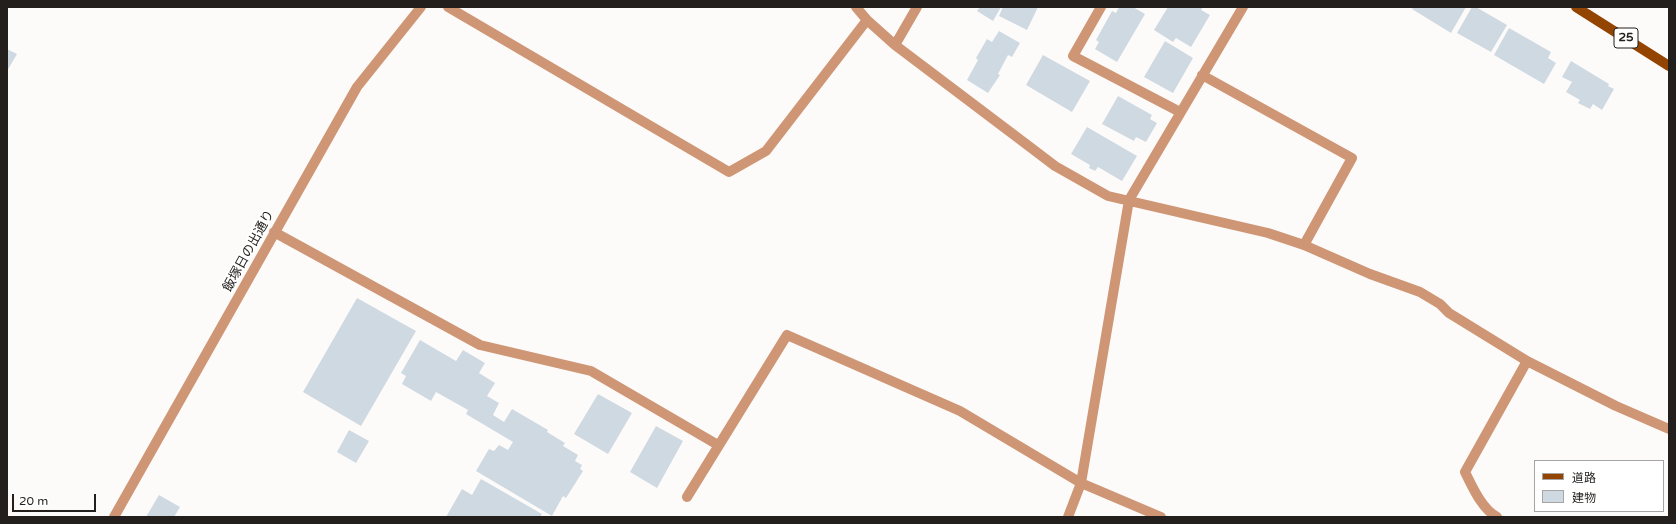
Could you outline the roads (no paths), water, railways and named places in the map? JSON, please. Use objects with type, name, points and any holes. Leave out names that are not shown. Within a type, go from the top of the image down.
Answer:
[{"type":"main road","name":"25","points":[[1583,8],[1669,66]]},
{"type":"street","name":"飯塚日の出通り","points":[[114,517],[357,87],[421,7]]},
{"type":"street","points":[[448,7],[729,172],[766,151],[867,20]]},
{"type":"street","points":[[856,7],[867,20],[895,45],[1055,166],[1108,196],[1268,233],[1304,245],[1370,274],[1420,292],[1527,361],[1616,406],[1669,429]]},
{"type":"street","points":[[895,45],[917,7]]},
{"type":"street","points":[[1101,7],[1073,56],[1180,112]]},
{"type":"street","points":[[1068,517],[1082,483],[1129,200],[1243,7]]},
{"type":"street","points":[[1202,75],[1352,158],[1304,245]]},
{"type":"street","points":[[274,232],[480,346],[591,371],[718,445]]},
{"type":"street","points":[[687,497],[787,335],[960,411],[1082,483],[1161,517]]},
{"type":"street","points":[[1497,517],[1491,513],[1476,492],[1466,472],[1527,361]]}]
